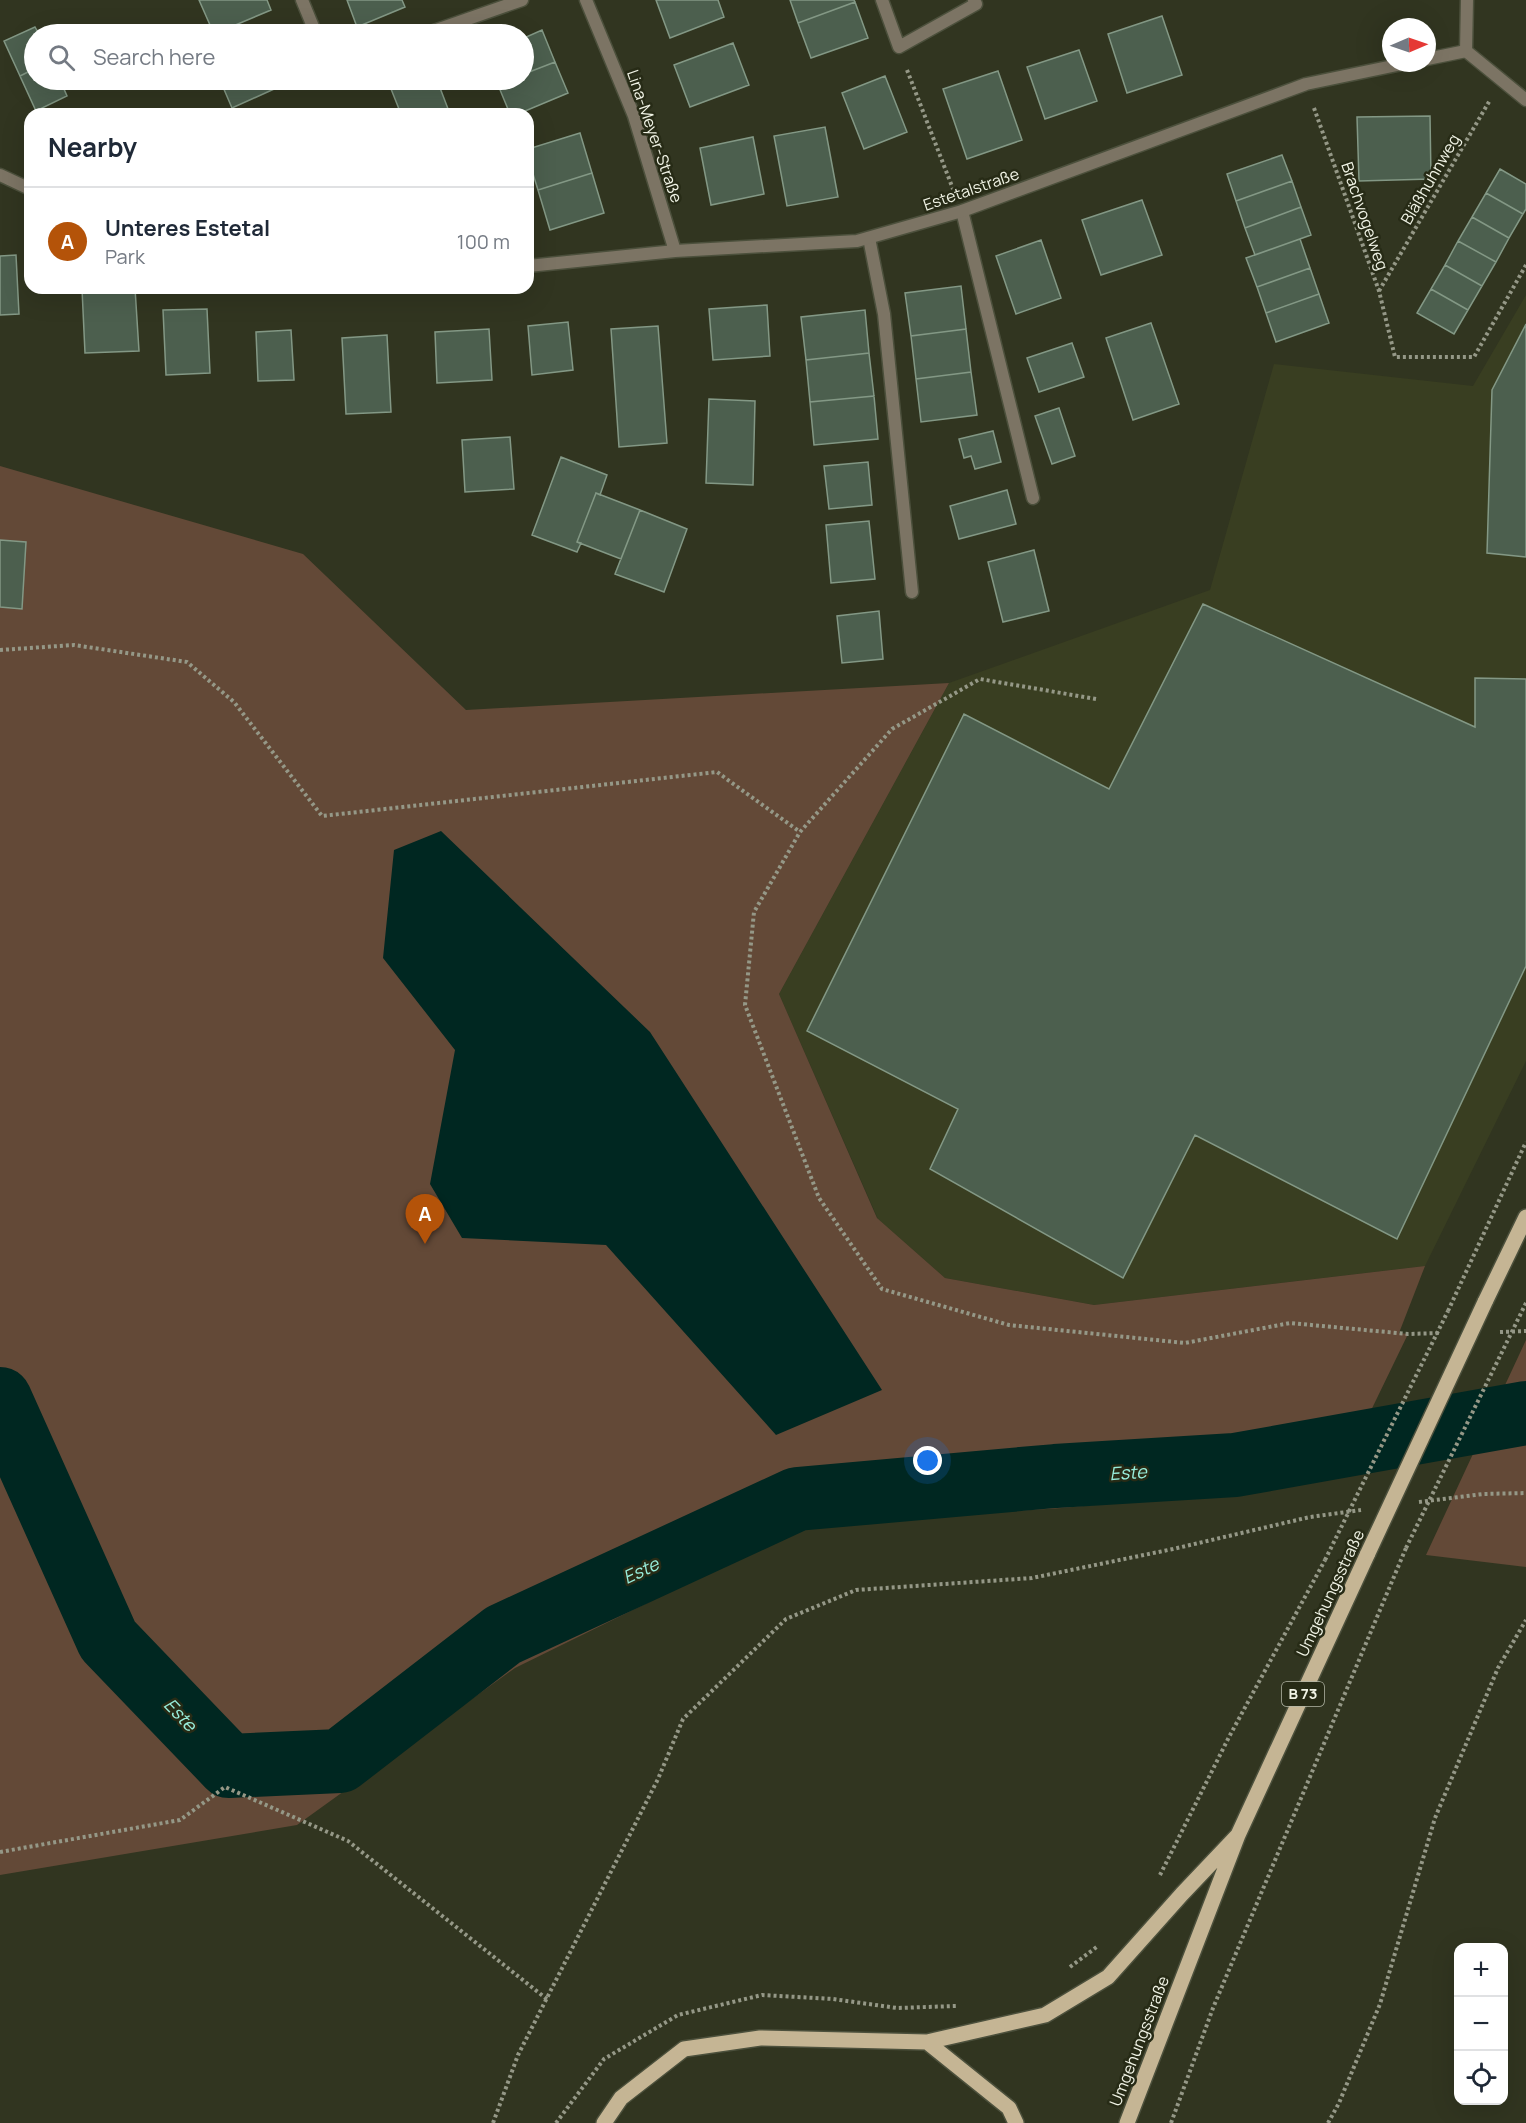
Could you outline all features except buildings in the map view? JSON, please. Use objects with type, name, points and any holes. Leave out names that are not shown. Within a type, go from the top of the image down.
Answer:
[{"type":"main road","name":"Umgehungsstraße","points":[[1127,2123],[1238,1835],[1526,1217]]},
{"type":"main road","points":[[604,2123],[621,2098],[684,2049],[760,2038],[927,2042],[1045,2015],[1108,1977],[1238,1835]]},
{"type":"main road","points":[[927,2042],[1009,2108],[1016,2123]]},
{"type":"street","points":[[302,0],[312,24]]},
{"type":"street","points":[[454,24],[522,0]]},
{"type":"street","name":"Lina-Meyer-Straße","points":[[586,0],[634,116],[675,251]]},
{"type":"street","points":[[882,0],[899,47],[976,4],[974,0]]},
{"type":"street","points":[[1466,51],[1467,0]]},
{"type":"street","points":[[1436,57],[1466,51],[1526,100]]},
{"type":"street","name":"Estetalstraße","points":[[534,265],[675,251],[858,241],[962,211],[1306,84],[1382,68]]},
{"type":"street","points":[[0,175],[24,186]]},
{"type":"street","points":[[962,211],[1033,498]]},
{"type":"street","points":[[869,238],[884,314],[912,592]]},
{"type":"path","points":[[899,47],[962,211]]},
{"type":"path","name":"Bläßhuhnweg","points":[[1378,291],[1503,80]]},
{"type":"path","name":"Brachvogelweg","points":[[1306,84],[1378,291],[1395,357],[1474,357],[1526,265]]},
{"type":"path","points":[[0,650],[74,645],[187,662],[234,702],[322,816],[717,772],[800,832]]},
{"type":"path","points":[[1096,699],[980,679],[892,729],[800,832],[754,912],[744,1005],[819,1198],[882,1289],[1010,1326],[1185,1343],[1290,1323],[1408,1334],[1443,1333]]},
{"type":"path","points":[[1156,1881],[1163,1872],[1229,1737],[1325,1560],[1448,1311],[1526,1142]]},
{"type":"path","points":[[1171,2123],[1213,2008],[1406,1548],[1526,1303]]},
{"type":"path","points":[[1491,1332],[1526,1331]]},
{"type":"path","points":[[1483,1494],[1526,1493]]},
{"type":"path","points":[[493,2123],[518,2055],[548,2000],[658,1779],[683,1719],[786,1619],[856,1590],[1032,1578],[1173,1549],[1310,1517]]},
{"type":"path","points":[[1328,2123],[1339,2103],[1380,2004],[1435,1818],[1498,1668],[1526,1620]]},
{"type":"path","points":[[0,1852],[180,1820],[225,1787],[348,1841],[548,2000]]},
{"type":"path","points":[[1070,1967],[1106,1940]]},
{"type":"path","points":[[556,2123],[604,2059],[678,2015],[762,1995],[833,1999],[897,2008],[962,2006]]},
{"type":"shaded area","points":[[1526,295],[1526,1061],[1425,1266],[1094,1305],[945,1278],[878,1219],[779,994],[949,683],[1210,590],[1274,364],[1473,386]]},
{"type":"shaded area","points":[[0,466],[303,554],[466,710],[949,683],[779,994],[877,1218],[945,1278],[1094,1305],[1425,1266],[1399,1333],[1408,1334],[1362,1429],[1336,1472],[1237,1492],[1062,1508],[808,1524],[515,1668],[297,1825],[0,1875]]},
{"type":"shaded area","points":[[1526,1340],[1526,1567],[1426,1555]]},
{"type":"water","points":[[441,831],[650,1032],[882,1390],[776,1435],[606,1245],[462,1238],[430,1184],[455,1050],[383,958],[394,850]]},
{"type":"waterway","name":"Este","points":[[0,1399],[108,1640],[229,1766],[340,1761],[503,1635],[797,1499],[1055,1476],[1235,1465],[1526,1413]]},
{"type":"place","name":"Unteres Estetal","points":[[425,1244]]}]
